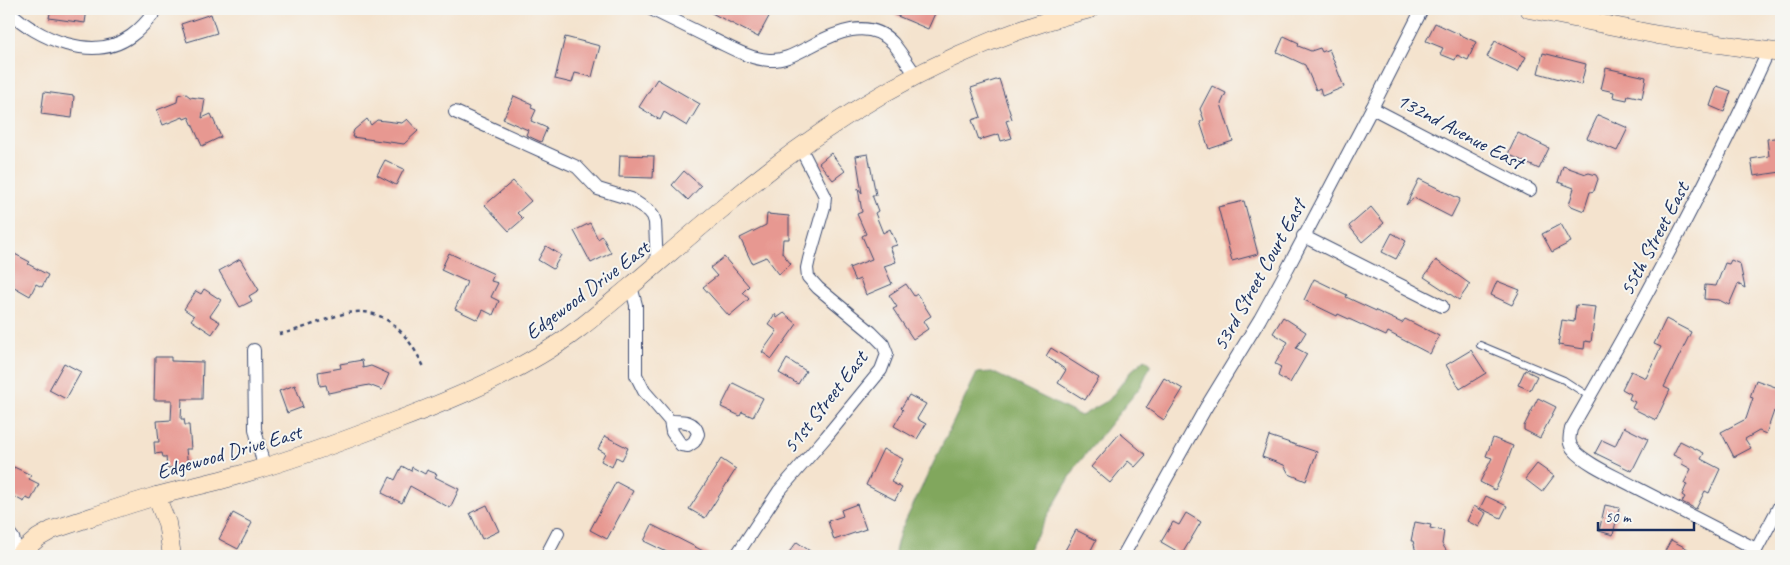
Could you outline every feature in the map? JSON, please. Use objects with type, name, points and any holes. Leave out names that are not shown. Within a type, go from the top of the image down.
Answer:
[{"type":"street","points":[[9,11],[18,20],[56,41],[75,46],[98,48],[116,44],[130,37],[157,9]]},
{"type":"street","points":[[650,9],[737,51],[755,58],[768,60],[789,57],[828,36],[849,29],[874,31],[892,42],[915,74]]},
{"type":"street","name":"Edgewood Drive East","points":[[17,556],[38,538],[52,530],[156,496],[264,468],[316,452],[440,404],[509,373],[558,344],[591,321],[730,202],[800,147],[857,109],[915,74],[1004,36],[1090,9]]},
{"type":"street","name":"53rd Street Court East","points":[[1123,556],[1205,409],[1260,319],[1372,108],[1422,9]]},
{"type":"street","points":[[1529,9],[1658,35],[1775,53]]},
{"type":"street","name":"55th Street East","points":[[1755,554],[1610,474],[1575,452],[1569,442],[1571,429],[1636,317],[1775,53]]},
{"type":"street","name":"132nd Avenue East","points":[[1372,108],[1530,190]]},
{"type":"street","points":[[455,112],[576,167],[598,189],[631,199],[649,211],[654,216],[656,222],[657,266]]},
{"type":"street","name":"51st Street East","points":[[736,556],[779,491],[876,377],[884,364],[886,354],[884,344],[818,288],[808,277],[808,259],[824,207],[825,196],[800,147]]},
{"type":"street","points":[[1304,236],[1442,306]]},
{"type":"street","points":[[631,286],[636,304],[636,375],[644,391],[670,421]]},
{"type":"street","points":[[254,350],[255,429],[264,468]]},
{"type":"street","points":[[156,496],[166,523],[172,556]]},
{"type":"street","points":[[1755,554],[1781,503]]},
{"type":"street","points":[[546,556],[558,532]]},
{"type":"street","points":[[9,533],[13,538],[17,556]]},
{"type":"lane","points":[[1480,345],[1564,380],[1590,397]]},
{"type":"path","points":[[279,334],[299,330],[344,314],[370,313],[383,317],[406,337],[425,370]]},
{"type":"green space","points":[[1145,359],[1151,364],[1141,386],[1077,465],[1025,556],[897,556],[895,551],[900,532],[977,373],[992,372],[1081,416],[1109,400],[1131,371]]},
{"type":"building","points":[[51,9],[87,9],[85,23],[49,18]]},
{"type":"building","points":[[704,9],[773,9],[758,37]]},
{"type":"building","points":[[881,9],[937,9],[928,29]]},
{"type":"building","points":[[211,14],[217,33],[187,42],[181,24]]},
{"type":"building","points":[[1435,23],[1476,42],[1468,60],[1457,55],[1455,60],[1440,54],[1443,48],[1426,41]]},
{"type":"building","points":[[1284,36],[1299,43],[1298,46],[1311,51],[1320,48],[1322,52],[1329,49],[1344,87],[1322,96],[1320,88],[1316,90],[1305,65],[1277,52]]},
{"type":"building","points":[[565,37],[600,46],[592,77],[575,73],[572,83],[555,79]]},
{"type":"building","points":[[1495,41],[1526,57],[1518,72],[1487,57]]},
{"type":"building","points":[[1543,53],[1586,64],[1581,85],[1538,73]]},
{"type":"building","points":[[1606,68],[1646,77],[1642,98],[1628,95],[1627,100],[1613,97],[1614,92],[1601,89]]},
{"type":"building","points":[[657,79],[700,104],[687,126],[664,112],[660,120],[639,107]]},
{"type":"building","points":[[999,79],[1012,119],[1006,121],[1012,138],[1001,141],[999,134],[979,140],[972,120],[981,117],[971,88]]},
{"type":"building","points":[[1212,86],[1226,93],[1221,104],[1233,141],[1209,149],[1200,122],[1204,120],[1200,109]]},
{"type":"building","points":[[1717,86],[1731,91],[1724,112],[1710,106]]},
{"type":"building","points":[[44,92],[74,96],[72,118],[41,114]]},
{"type":"building","points":[[185,93],[190,97],[205,99],[202,118],[211,114],[221,137],[202,146],[189,117],[184,119],[183,117],[163,125],[157,110],[177,102],[178,95]]},
{"type":"building","points":[[514,96],[532,104],[531,108],[536,110],[531,121],[547,128],[541,142],[526,135],[528,130],[503,119]]},
{"type":"building","points":[[1598,115],[1628,128],[1617,151],[1587,138]]},
{"type":"building","points":[[367,119],[371,125],[377,120],[402,123],[407,119],[418,131],[404,144],[352,137],[354,130]]},
{"type":"building","points":[[1518,133],[1549,148],[1539,169],[1508,154]]},
{"type":"building","points":[[1781,137],[1781,172],[1754,176],[1751,159],[1769,156],[1767,139]]},
{"type":"building","points":[[831,153],[845,171],[833,180],[819,163]]},
{"type":"building","points":[[868,154],[876,195],[872,195],[878,211],[875,213],[883,233],[890,229],[897,245],[890,247],[896,262],[884,266],[892,284],[866,295],[860,279],[855,281],[849,268],[872,259],[862,236],[866,234],[857,214],[862,212],[858,188],[862,193],[856,156]]},
{"type":"building","points":[[620,155],[654,156],[653,178],[619,177]]},
{"type":"building","points":[[385,160],[404,169],[396,185],[377,175]]},
{"type":"building","points":[[1563,166],[1586,174],[1596,175],[1598,179],[1594,191],[1590,192],[1584,211],[1569,205],[1574,188],[1558,182]]},
{"type":"building","points":[[684,171],[701,186],[688,200],[672,185]]},
{"type":"building","points":[[1419,179],[1460,199],[1451,217],[1414,198],[1406,205]]},
{"type":"building","points":[[513,181],[531,201],[517,213],[523,219],[509,231],[485,205]]},
{"type":"building","points":[[1244,201],[1258,254],[1232,261],[1218,207]]},
{"type":"building","points":[[1371,207],[1384,223],[1362,242],[1349,226]]},
{"type":"building","points":[[767,214],[789,216],[789,239],[783,239],[782,253],[791,264],[779,274],[766,257],[752,263],[740,238],[766,225]]},
{"type":"building","points":[[590,223],[598,239],[602,236],[611,253],[591,263],[574,231]]},
{"type":"building","points":[[1561,224],[1571,242],[1552,252],[1542,234]]},
{"type":"building","points":[[1392,233],[1406,241],[1396,259],[1382,252]]},
{"type":"building","points":[[546,246],[561,255],[553,269],[538,260]]},
{"type":"building","points":[[9,251],[30,262],[28,264],[48,275],[42,287],[36,284],[30,296],[9,284]]},
{"type":"building","points":[[449,253],[494,274],[491,281],[498,283],[491,297],[499,301],[493,315],[483,310],[478,320],[455,309],[467,282],[441,270]]},
{"type":"building","points":[[724,257],[749,286],[743,292],[749,299],[729,316],[703,287],[717,276],[710,268]]},
{"type":"building","points":[[240,259],[259,290],[249,296],[252,301],[240,307],[219,271]]},
{"type":"building","points":[[1436,260],[1470,284],[1459,300],[1424,277]]},
{"type":"building","points":[[1731,260],[1740,264],[1745,288],[1738,284],[1729,305],[1719,300],[1704,299],[1705,285],[1716,286],[1725,263],[1729,264]]},
{"type":"building","points":[[1314,279],[1347,295],[1346,297],[1402,323],[1405,319],[1439,336],[1430,354],[1388,332],[1386,336],[1304,300]]},
{"type":"building","points":[[1497,281],[1520,290],[1512,305],[1491,295]]},
{"type":"building","points":[[906,284],[914,296],[917,294],[931,316],[923,321],[928,329],[913,339],[893,309],[897,307],[889,295]]},
{"type":"building","points":[[204,289],[221,300],[210,316],[220,322],[212,334],[191,320],[194,316],[184,309],[196,291],[201,294]]},
{"type":"building","points":[[1576,305],[1596,307],[1591,342],[1585,341],[1584,349],[1558,345],[1562,320],[1574,322]]},
{"type":"building","points":[[784,313],[797,324],[772,359],[762,352],[777,331],[768,324],[775,314],[777,318]]},
{"type":"building","points":[[1283,317],[1306,332],[1296,348],[1307,354],[1290,383],[1278,376],[1281,367],[1275,364],[1288,342],[1273,333]]},
{"type":"building","points":[[1666,319],[1691,332],[1664,387],[1670,390],[1656,420],[1632,408],[1635,402],[1629,399],[1631,394],[1622,389],[1631,371],[1646,378],[1661,347],[1654,344]]},
{"type":"building","points":[[1051,348],[1099,378],[1085,400],[1058,383],[1066,370],[1046,356]]},
{"type":"building","points":[[1471,350],[1486,373],[1460,389],[1446,365]]},
{"type":"building","points":[[155,357],[171,357],[171,361],[203,362],[202,399],[182,399],[181,419],[184,419],[185,425],[189,425],[191,449],[186,449],[188,467],[167,468],[166,457],[163,457],[162,453],[155,454],[154,442],[159,442],[157,421],[171,420],[172,400],[154,400]]},
{"type":"building","points":[[787,359],[806,371],[798,384],[779,373]]},
{"type":"building","points":[[362,360],[363,368],[371,366],[389,374],[382,390],[369,385],[328,393],[326,385],[320,386],[318,372],[341,368],[340,364]]},
{"type":"building","points":[[64,363],[81,372],[66,399],[49,390]]},
{"type":"building","points":[[1525,370],[1537,376],[1530,390],[1518,385]]},
{"type":"building","points":[[1164,378],[1183,389],[1164,420],[1146,408]]},
{"type":"building","points":[[1756,380],[1781,389],[1781,401],[1777,413],[1774,411],[1766,434],[1759,431],[1745,439],[1751,448],[1734,457],[1721,432],[1746,419],[1753,398],[1750,397]]},
{"type":"building","points":[[733,383],[763,398],[753,417],[742,412],[740,416],[721,407]]},
{"type":"building","points":[[295,385],[303,407],[287,413],[279,391]]},
{"type":"building","points":[[909,395],[926,404],[917,419],[926,424],[917,439],[894,426],[903,410],[901,408]]},
{"type":"building","points":[[1538,398],[1556,407],[1540,438],[1524,430],[1524,426]]},
{"type":"building","points":[[1624,427],[1648,439],[1632,471],[1595,453],[1602,440],[1615,446]]},
{"type":"building","points":[[1120,433],[1146,455],[1135,467],[1128,461],[1110,483],[1091,467]]},
{"type":"building","points":[[605,436],[628,448],[622,460],[616,457],[612,467],[601,461],[605,453],[598,449]]},
{"type":"building","points":[[1269,436],[1317,452],[1306,481],[1289,474],[1284,465],[1262,457]]},
{"type":"building","points":[[1493,438],[1513,446],[1495,490],[1480,482],[1492,458],[1486,456]]},
{"type":"building","points":[[1680,441],[1704,453],[1701,459],[1720,469],[1709,493],[1705,491],[1696,509],[1682,502],[1685,497],[1682,495],[1687,484],[1684,483],[1691,469],[1682,464],[1684,460],[1673,455]]},
{"type":"building","points":[[883,449],[903,459],[891,482],[902,488],[895,500],[866,485]]},
{"type":"building","points":[[721,459],[736,469],[705,518],[689,509]]},
{"type":"building","points":[[1537,464],[1554,476],[1542,492],[1525,479]]},
{"type":"building","points":[[402,466],[411,471],[412,467],[425,474],[427,470],[437,474],[435,477],[459,489],[450,508],[410,486],[402,503],[382,493],[390,477],[395,480]]},
{"type":"building","points":[[14,467],[31,475],[29,479],[39,484],[31,500],[26,498],[24,502],[9,494],[9,478]]},
{"type":"building","points":[[616,482],[633,491],[607,539],[590,530]]},
{"type":"building","points":[[1486,496],[1507,506],[1501,518],[1480,508]]},
{"type":"building","points":[[857,504],[866,529],[834,540],[828,521],[843,516],[841,510]]},
{"type":"building","points":[[487,505],[499,531],[482,539],[470,513]]},
{"type":"building","points":[[1605,505],[1619,508],[1613,535],[1599,531]]},
{"type":"building","points":[[1474,506],[1486,513],[1479,527],[1467,521]]},
{"type":"building","points":[[233,513],[252,523],[238,549],[219,539]]},
{"type":"building","points":[[1186,513],[1201,522],[1182,554],[1161,542],[1173,522],[1179,525]]},
{"type":"building","points":[[1415,522],[1431,525],[1430,528],[1444,531],[1442,544],[1450,556],[1417,556],[1413,541],[1411,541]]},
{"type":"building","points":[[652,525],[713,556],[675,556],[644,541]]},
{"type":"building","points":[[1076,530],[1096,540],[1088,556],[1062,556]]},
{"type":"building","points":[[1671,540],[1688,549],[1684,556],[1666,556],[1668,553],[1665,551]]},
{"type":"building","points":[[797,542],[817,556],[786,556]]}]
